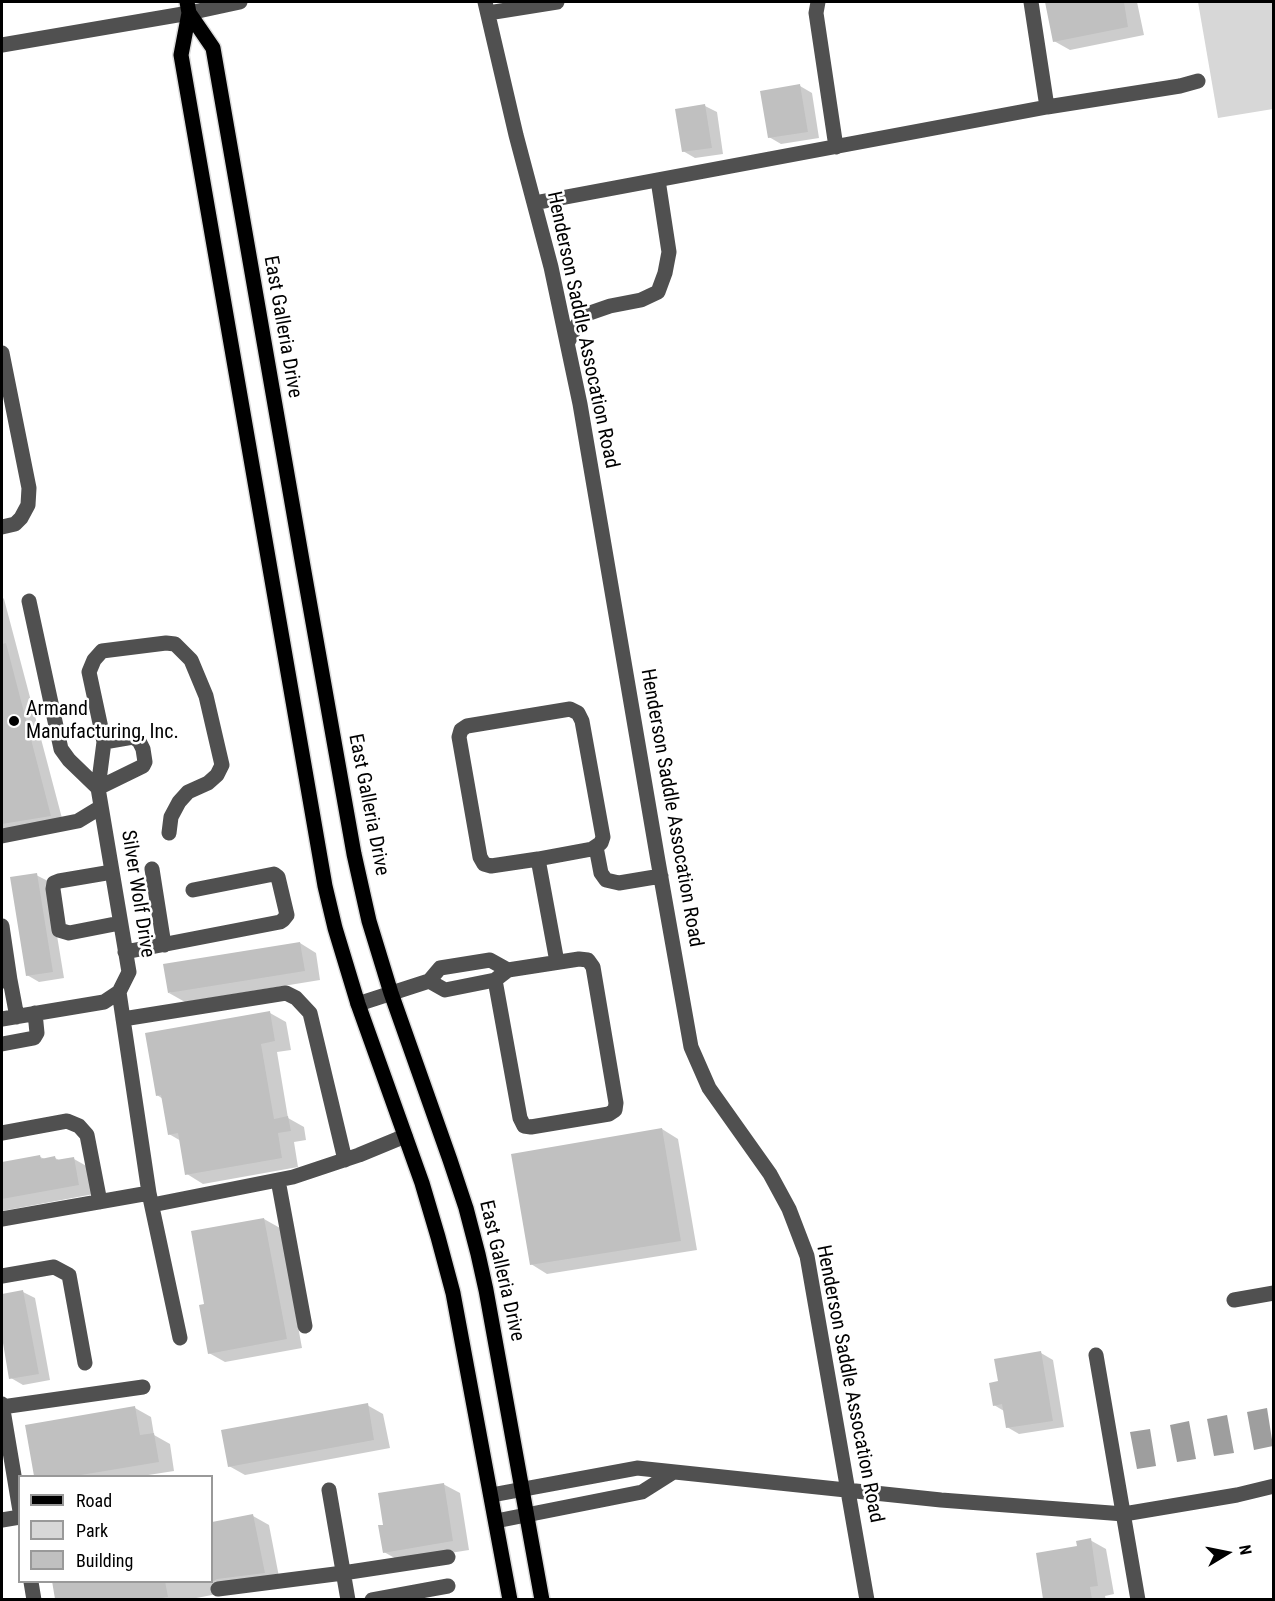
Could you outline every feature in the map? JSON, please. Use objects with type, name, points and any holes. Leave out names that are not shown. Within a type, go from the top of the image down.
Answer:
[{"type":"main road","name":"East Galleria Drive","points":[[188,7],[213,48],[354,854],[369,921],[391,993],[450,1160],[475,1243],[486,1290],[542,1599]]},
{"type":"main road","points":[[188,7],[181,55],[318,851],[335,928],[358,1004],[435,1226],[453,1293],[510,1599]]},
{"type":"street","points":[[2,45],[188,7],[240,2]]},
{"type":"street","points":[[487,7],[557,2]]},
{"type":"street","points":[[818,2],[816,13],[836,147]]},
{"type":"street","points":[[1030,2],[1047,107]]},
{"type":"street","name":"Henderson Saddle Assocation Road","points":[[487,7],[516,135],[568,342],[691,1047],[709,1088],[770,1174],[789,1209],[807,1256],[867,1599]]},
{"type":"street","points":[[534,203],[1198,81]]},
{"type":"street","points":[[568,342],[584,315],[610,306],[641,300],[658,292],[669,252],[658,180]]},
{"type":"street","points":[[2,353],[29,488],[28,505],[21,518],[15,524],[2,527]]},
{"type":"street","points":[[29,601],[61,749],[98,788],[143,766],[145,762],[143,749],[139,741],[133,737],[104,742]]},
{"type":"street","name":"Silver Wolf Drive","points":[[114,996],[129,972],[98,788],[104,742],[89,672],[94,660],[102,651],[166,643],[175,644],[191,660],[206,696],[222,765],[217,775],[208,783],[188,792],[179,801],[171,817],[169,833]]},
{"type":"street","points":[[570,710],[578,713],[582,722],[603,837],[601,843],[592,849],[538,859],[491,866],[484,864],[480,857],[459,737],[461,730],[467,726],[570,710]]},
{"type":"street","points":[[2,836],[78,821],[101,807]]},
{"type":"street","points":[[596,847],[601,873],[606,880],[619,883],[661,876]]},
{"type":"street","points":[[538,859],[557,962]]},
{"type":"street","points":[[152,869],[164,945]]},
{"type":"street","points":[[112,872],[54,883],[59,930],[69,933],[120,923]]},
{"type":"street","points":[[125,952],[280,922],[286,915],[278,878],[274,874],[193,890]]},
{"type":"street","points":[[2,926],[9,1018],[104,1002],[114,996],[123,1019],[150,1199],[180,1338]]},
{"type":"street","points":[[429,981],[445,990],[495,980],[508,970],[579,959],[588,960],[593,967],[616,1104],[615,1110],[609,1114],[531,1127],[524,1126],[520,1118],[495,980]]},
{"type":"street","points":[[358,1004],[429,981],[440,968],[490,960],[508,970]]},
{"type":"street","points":[[123,1019],[286,993],[296,998],[310,1013],[345,1160]]},
{"type":"street","points":[[2,1044],[34,1038],[37,1033],[35,1013]]},
{"type":"street","points":[[2,1133],[67,1121],[79,1126],[87,1135],[100,1202]]},
{"type":"street","points":[[2,1219],[100,1202],[150,1199],[294,1177],[405,1136]]},
{"type":"street","points":[[278,1180],[306,1326]]},
{"type":"street","points":[[2,1276],[54,1267],[69,1275],[85,1363]]},
{"type":"street","points":[[1234,1300],[1274,1293]]},
{"type":"street","points":[[1096,1355],[1138,1599]]},
{"type":"street","points":[[18,1498],[2,1406],[143,1387]]},
{"type":"street","points":[[491,1495],[637,1468],[941,1500],[1124,1514],[1237,1495],[1274,1486]]},
{"type":"street","points":[[496,1521],[642,1492],[672,1473]]},
{"type":"street","points":[[329,1490],[348,1599]]},
{"type":"street","points":[[2,1520],[18,1517]]},
{"type":"street","points":[[218,1589],[448,1557]]},
{"type":"street","points":[[31,1583],[34,1599]]},
{"type":"street","points":[[372,1599],[448,1586]]},
{"type":"green space","points":[[1198,2],[1273,2],[1273,109],[1218,118]]},
{"type":"shaded area","points":[[1267,1408],[1273,1446],[1254,1450],[1247,1412]]},
{"type":"shaded area","points":[[1227,1415],[1234,1453],[1214,1456],[1207,1419]]},
{"type":"shaded area","points":[[1189,1421],[1196,1459],[1177,1462],[1170,1425]]},
{"type":"shaded area","points":[[1150,1429],[1156,1466],[1137,1469],[1130,1432]]},
{"type":"building","points":[[1045,2],[1124,2],[1128,27],[1053,42]]},
{"type":"building","points":[[800,84],[808,132],[768,138],[760,91]]},
{"type":"building","points":[[705,104],[712,148],[682,152],[675,109]]},
{"type":"building","name":"Armand Manufacturing, Inc.","points":[[6,643],[51,816],[2,824],[2,644]]},
{"type":"building","points":[[37,873],[53,972],[26,976],[10,877]]},
{"type":"building","points":[[300,942],[305,971],[168,993],[163,964]]},
{"type":"building","points":[[270,1011],[275,1041],[261,1044],[274,1119],[288,1116],[291,1131],[278,1133],[282,1158],[185,1175],[178,1133],[168,1135],[161,1095],[156,1096],[145,1033]]},
{"type":"building","points":[[662,1128],[681,1241],[530,1265],[511,1154]]},
{"type":"building","points":[[40,1155],[41,1159],[55,1156],[56,1160],[74,1157],[79,1185],[2,1199],[2,1162]]},
{"type":"building","points":[[264,1218],[287,1339],[208,1354],[199,1305],[204,1304],[191,1231]]},
{"type":"building","points":[[23,1290],[39,1374],[9,1379],[2,1337],[2,1294]]},
{"type":"building","points":[[1041,1351],[1053,1421],[1006,1428],[1002,1404],[993,1406],[989,1383],[998,1381],[994,1359]]},
{"type":"building","points":[[368,1403],[374,1440],[228,1467],[221,1430]]},
{"type":"building","points":[[135,1406],[140,1435],[154,1433],[159,1462],[81,1475],[34,1475],[25,1425]]},
{"type":"building","points":[[444,1483],[453,1541],[383,1553],[378,1525],[383,1525],[378,1493]]},
{"type":"building","points":[[253,1514],[265,1573],[213,1581],[213,1522]]},
{"type":"building","points":[[1091,1538],[1098,1586],[1090,1587],[1092,1599],[1043,1599],[1036,1553],[1077,1546],[1076,1541]]},
{"type":"building","points":[[52,1583],[165,1583],[168,1597],[156,1599],[55,1599]]},
{"type":"place","name":"Armand Manufacturing, Inc.","points":[[14,721]]}]
